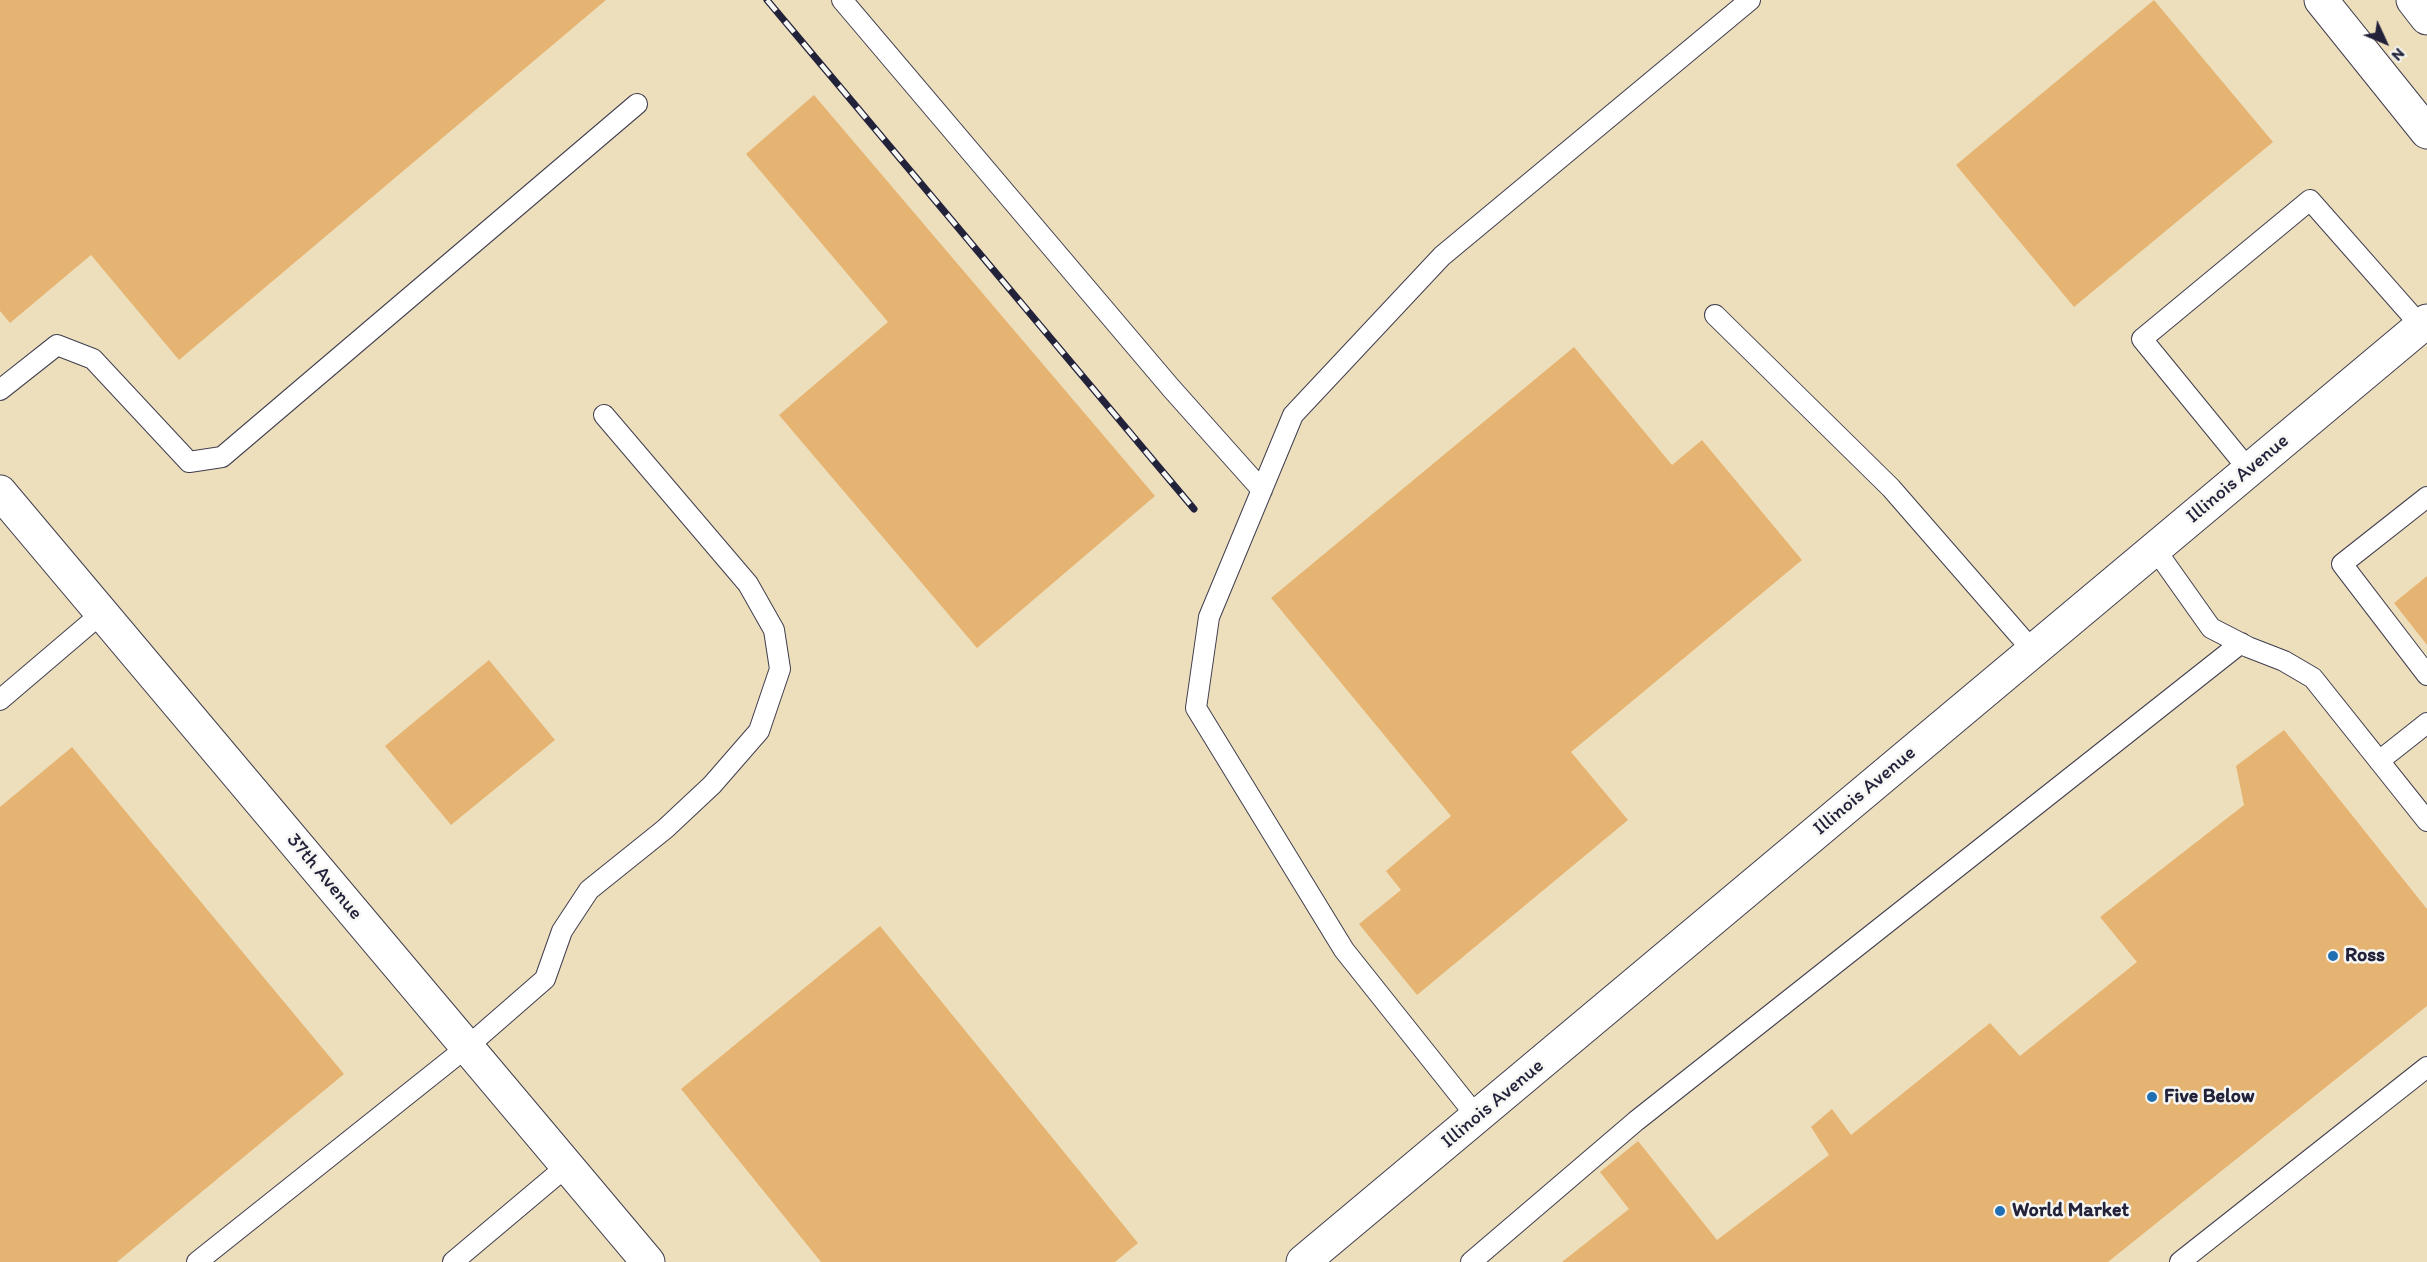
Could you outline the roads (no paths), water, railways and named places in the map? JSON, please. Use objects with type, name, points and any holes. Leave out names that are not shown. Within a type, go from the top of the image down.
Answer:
[{"type":"street","points":[[2320,0],[2427,132]]},
{"type":"street","points":[[2413,0],[2427,18]]},
{"type":"street","name":"Illinois Avenue","points":[[1303,1262],[2424,323]]},
{"type":"street","name":"37th Avenue","points":[[0,492],[648,1262]]},
{"type":"lane","points":[[842,0],[1171,388],[1262,490]]},
{"type":"lane","points":[[1477,1117],[1344,950],[1196,708],[1209,617],[1293,415],[1442,256],[1750,0]]},
{"type":"lane","points":[[0,390],[57,345],[93,359],[189,462],[222,457],[637,104]]},
{"type":"lane","points":[[2249,470],[2142,339],[2310,200],[2424,323]]},
{"type":"lane","points":[[1715,315],[1891,488],[2033,651]]},
{"type":"lane","points":[[197,1262],[467,1047],[545,979],[562,931],[589,890],[665,829],[712,785],[759,731],[780,669],[774,630],[748,584],[604,415]]},
{"type":"lane","points":[[2427,497],[2342,564],[2427,675]]},
{"type":"lane","points":[[2155,549],[2211,628],[2284,661],[2313,678],[2427,821]]},
{"type":"lane","points":[[0,700],[102,613]]},
{"type":"lane","points":[[1471,1262],[1636,1121],[2241,643]]},
{"type":"lane","points":[[2379,761],[2427,723]]},
{"type":"lane","points":[[2180,1262],[2427,1067]]},
{"type":"lane","points":[[453,1262],[567,1166]]},
{"type":"railway","points":[[767,0],[1194,509]]},
{"type":"place","name":"Ross","points":[[2333,956]]},
{"type":"place","name":"Five Below","points":[[2152,1097]]},
{"type":"place","name":"World Market","points":[[2000,1211]]}]
